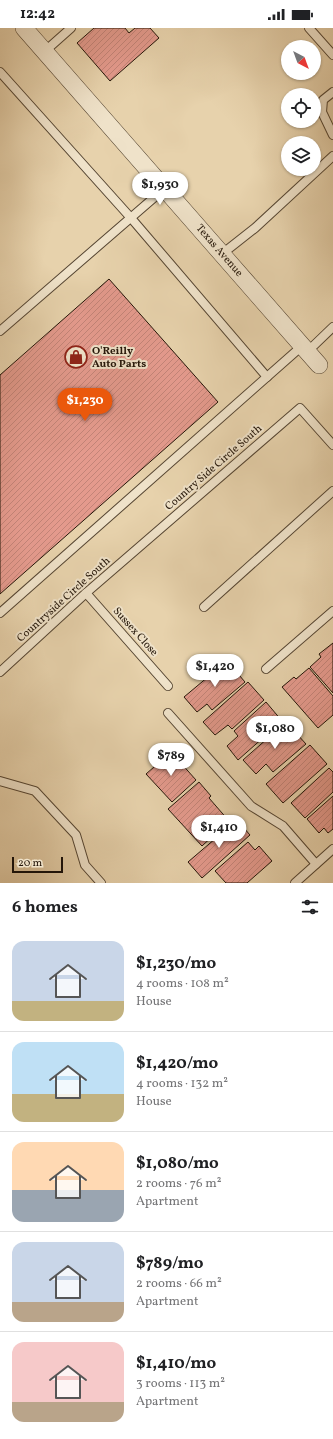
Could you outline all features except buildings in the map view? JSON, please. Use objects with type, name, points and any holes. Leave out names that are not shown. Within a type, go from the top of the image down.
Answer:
[{"type":"street","name":"Texas Avenue","points":[[24,28],[319,365]]},
{"type":"lane","points":[[44,52],[70,28]]},
{"type":"lane","points":[[309,28],[333,55]]},
{"type":"lane","points":[[0,72],[130,218],[267,377]]},
{"type":"lane","points":[[333,92],[323,100],[322,112],[333,135]]},
{"type":"lane","points":[[222,254],[255,228],[333,156]]},
{"type":"lane","points":[[0,331],[164,189]]},
{"type":"lane","points":[[0,613],[267,377],[333,327]]},
{"type":"lane","name":"Country Side Circle South","points":[[142,544],[300,408],[333,445]]},
{"type":"lane","points":[[204,606],[333,491]]},
{"type":"lane","name":"Countryside Circle South","points":[[0,672],[142,544]]},
{"type":"lane","name":"Sussex Close","points":[[86,593],[168,686]]},
{"type":"lane","points":[[266,669],[333,611]]},
{"type":"lane","points":[[168,713],[251,806],[283,826],[316,864]]},
{"type":"lane","points":[[0,781],[35,791],[76,835],[85,865],[101,883]]},
{"type":"lane","points":[[295,883],[333,849]]},
{"type":"place","name":"O'Reilly Auto Parts","points":[[76,357]]}]
